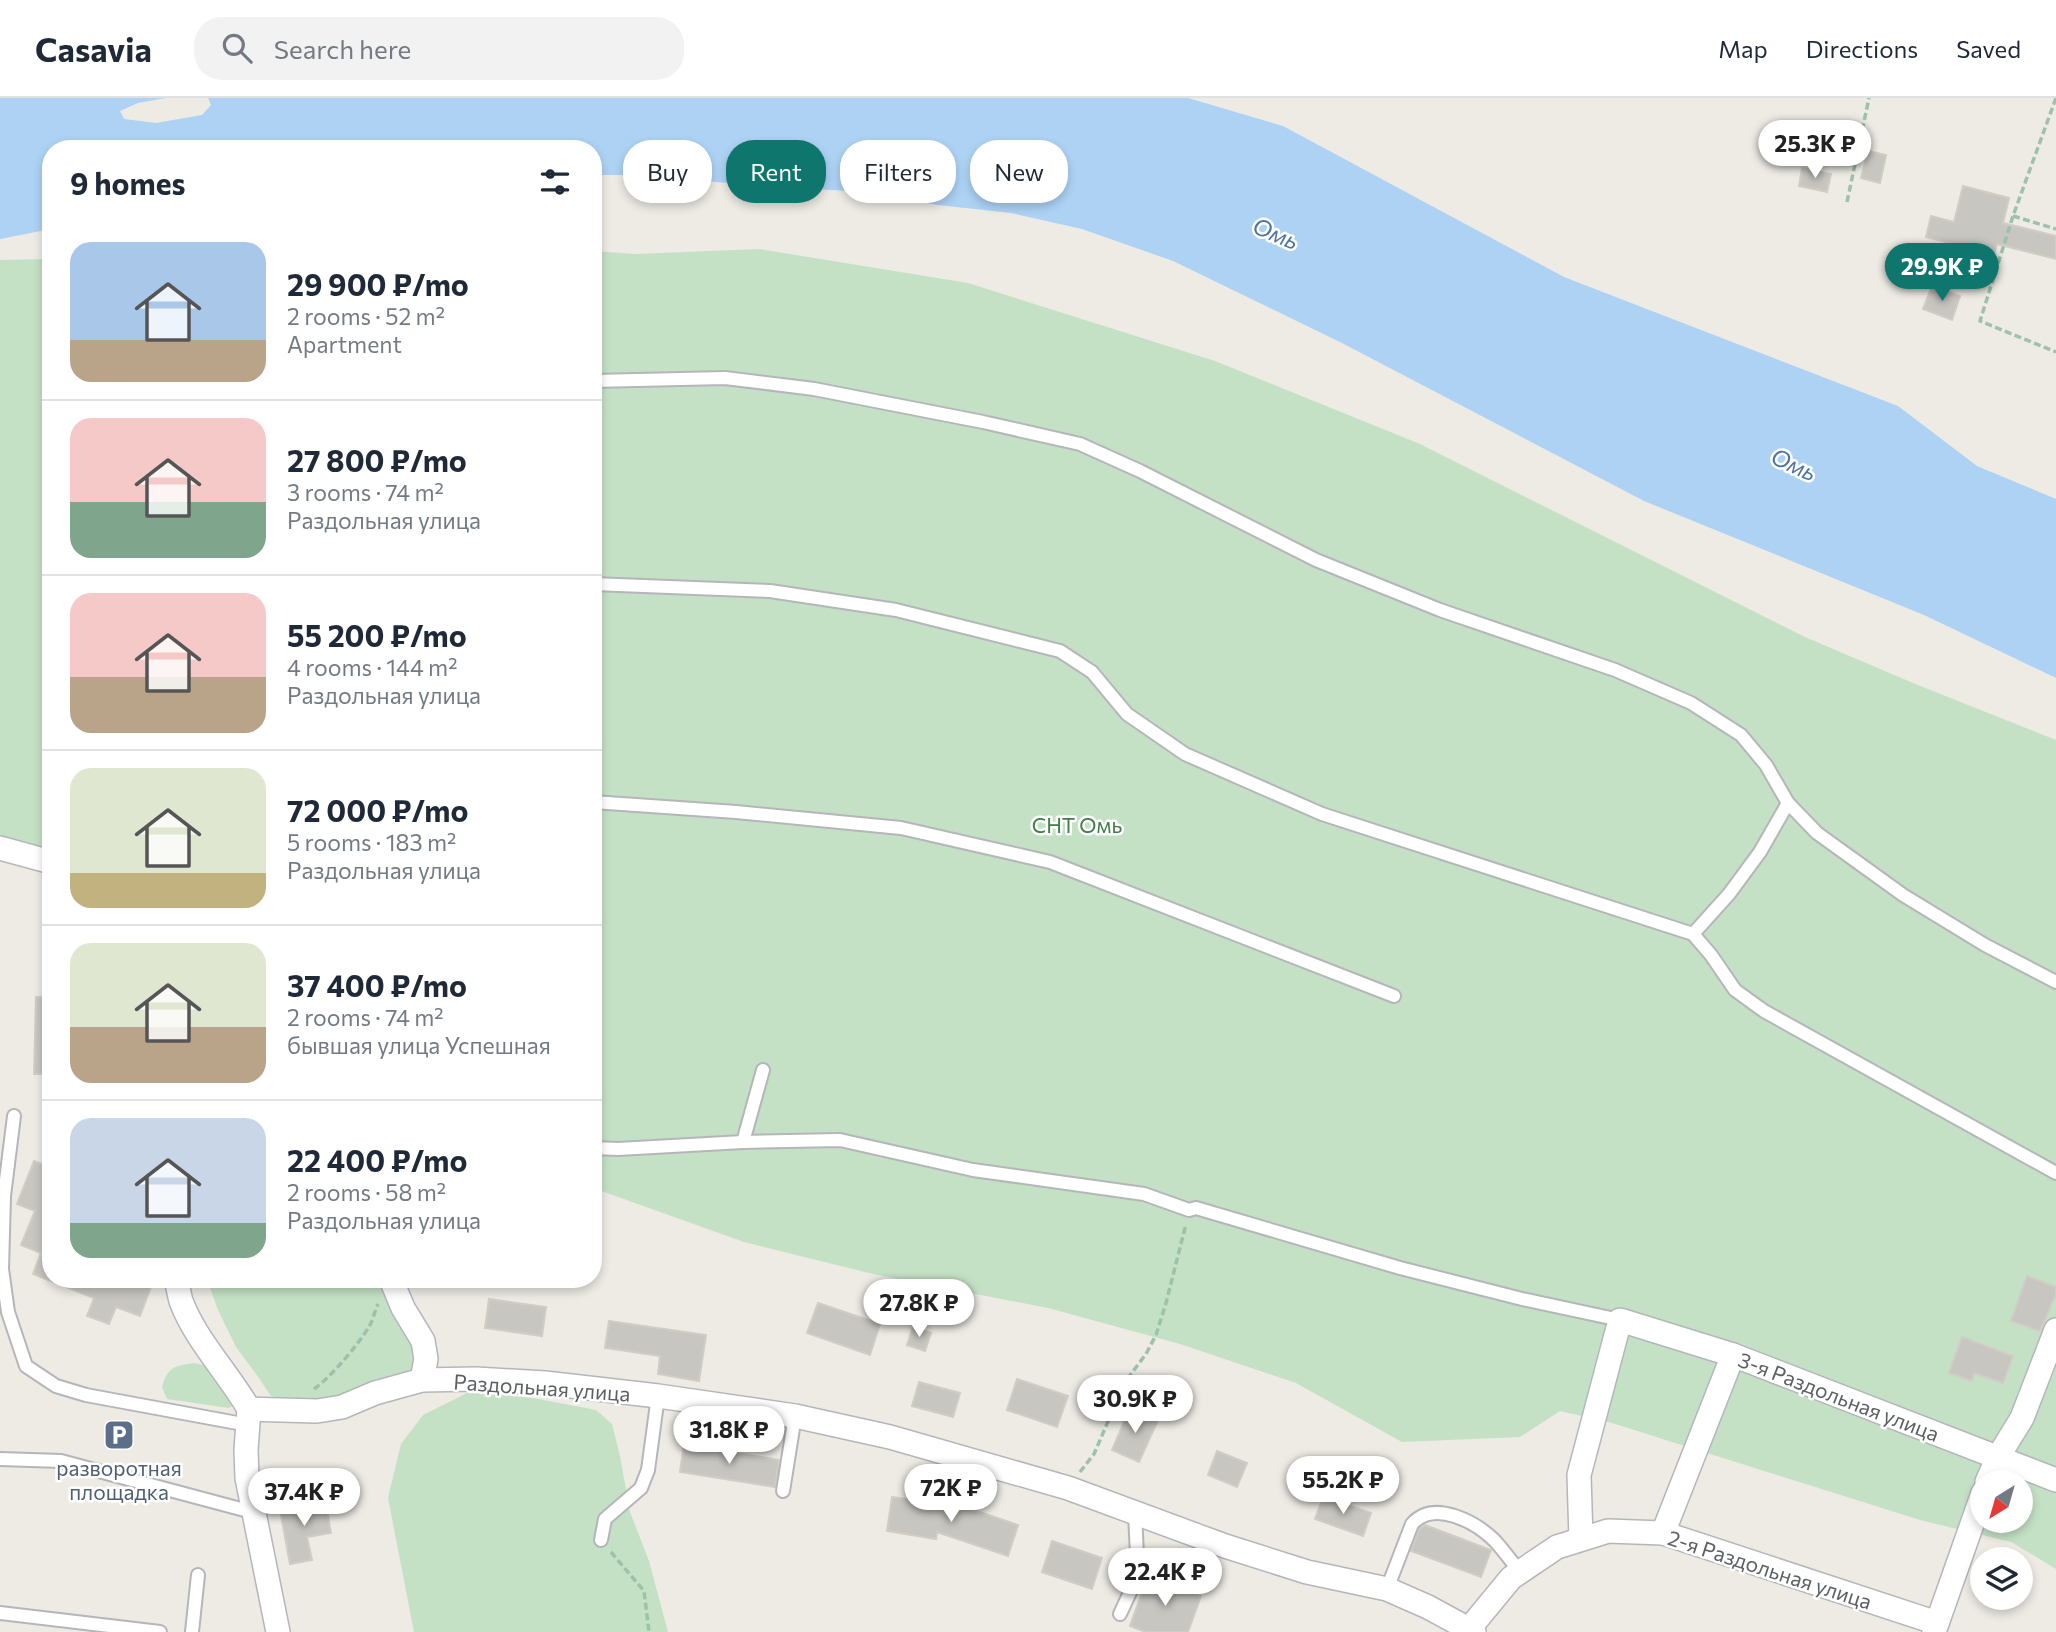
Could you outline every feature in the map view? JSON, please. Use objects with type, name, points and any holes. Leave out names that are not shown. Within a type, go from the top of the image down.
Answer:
[{"type":"street","points":[[0,848],[42,860]]},
{"type":"street","points":[[178,1288],[181,1301],[204,1342],[237,1388],[248,1417],[247,1478],[278,1632]]},
{"type":"street","points":[[395,1288],[403,1308],[423,1341],[426,1359],[422,1380]]},
{"type":"street","points":[[1581,1539],[1578,1475],[1620,1320]]},
{"type":"street","name":"3-я Раздольная улица","points":[[1620,1320],[1733,1355],[2056,1480]]},
{"type":"street","points":[[1992,1470],[2022,1418],[2056,1330]]},
{"type":"street","points":[[1663,1534],[1733,1355]]},
{"type":"street","name":"Раздольная улица","points":[[248,1417],[342,1407],[375,1393],[422,1380],[476,1379],[545,1382],[795,1416],[890,1437],[1068,1488],[1225,1546],[1307,1572],[1387,1588],[1472,1631]]},
{"type":"street","points":[[1936,1628],[1970,1530]]},
{"type":"street","name":"2-я Раздольная улица","points":[[1472,1631],[1511,1578],[1557,1547],[1608,1531],[1663,1534],[1936,1628]]},
{"type":"lane","points":[[602,381],[725,378],[814,389],[1080,444],[1140,471],[1315,560],[1440,610],[1615,670],[1691,704],[1741,735],[1766,765],[1788,803],[1817,833],[1903,895],[1985,945],[2056,982]]},
{"type":"lane","points":[[602,584],[770,591],[896,610],[1059,651],[1092,672],[1127,714],[1185,754],[1322,814],[1693,934],[1712,955],[1735,990],[1764,1011],[2056,1173]]},
{"type":"lane","points":[[602,803],[901,828],[1050,862],[1394,996]]},
{"type":"lane","points":[[1693,934],[1729,894],[1760,852],[1788,803]]},
{"type":"lane","points":[[743,1142],[763,1070]]},
{"type":"lane","points":[[15,1116],[4,1196],[2,1269],[8,1312],[26,1366],[56,1386],[86,1395],[248,1417]]},
{"type":"lane","points":[[602,1148],[840,1140],[973,1170],[1143,1194],[1189,1210],[1196,1208],[1400,1268],[1620,1320]]},
{"type":"lane","points":[[601,1540],[605,1519],[640,1488],[648,1470],[658,1396]]},
{"type":"lane","points":[[783,1491],[795,1416]]},
{"type":"lane","points":[[0,1459],[61,1461],[252,1511]]},
{"type":"lane","points":[[1387,1588],[1412,1524],[1433,1511],[1461,1517],[1494,1539],[1520,1572]]},
{"type":"lane","points":[[1120,1614],[1139,1575],[1135,1514]]},
{"type":"lane","points":[[192,1632],[198,1575]]},
{"type":"lane","points":[[0,1613],[160,1632]]},
{"type":"path","points":[[1847,202],[1870,98]]},
{"type":"path","points":[[2056,98],[2013,216],[1980,321],[2056,352]]},
{"type":"path","points":[[2013,216],[2056,229]]},
{"type":"path","points":[[1068,1488],[1094,1454],[1125,1382],[1146,1354],[1156,1335],[1189,1210]]},
{"type":"path","points":[[312,1390],[339,1364],[370,1324],[378,1302]]},
{"type":"path","points":[[601,1540],[644,1591],[649,1632]]},
{"type":"green space","name":"СНТ Омь","points":[[759,249],[968,283],[1215,361],[1420,444],[1805,637],[2056,740],[2056,1569],[2033,1555],[2033,1547],[2019,1547],[2011,1542],[1974,1533],[2034,1533],[2034,1470],[1970,1470],[1970,1532],[1920,1520],[1612,1423],[1560,1411],[1520,1437],[1402,1442],[1296,1383],[1180,1344],[1048,1308],[873,1274],[744,1242],[602,1191],[602,252],[635,254]]},
{"type":"green space","points":[[42,259],[42,848],[0,837],[0,260]]},
{"type":"green space","points":[[210,1288],[389,1288],[412,1336],[418,1365],[413,1375],[332,1404],[281,1401],[270,1395],[236,1347]]},
{"type":"green space","points":[[194,1363],[212,1367],[238,1403],[229,1408],[167,1399],[162,1387],[170,1371],[177,1366]]},
{"type":"green space","points":[[469,1392],[533,1398],[596,1410],[612,1424],[630,1512],[649,1561],[668,1632],[414,1632],[388,1498],[401,1444],[423,1415]]},
{"type":"water","name":"Омь","points":[[0,98],[166,98],[138,103],[120,111],[124,119],[156,123],[202,115],[211,105],[208,98],[1188,98],[1283,126],[1564,277],[1898,406],[1977,466],[2056,499],[2056,678],[1924,615],[1644,501],[1342,343],[1173,261],[1082,229],[1011,213],[926,203],[956,203],[956,140],[840,140],[840,191],[826,190],[826,140],[726,140],[726,183],[712,182],[712,140],[623,140],[623,175],[602,175],[602,140],[42,140],[42,231],[0,239]]},
{"type":"building","points":[[1780,124],[1795,151],[1780,160],[1765,133]]},
{"type":"building","points":[[1868,151],[1886,155],[1880,183],[1861,178]]},
{"type":"building","points":[[1802,168],[1831,174],[1827,192],[1799,186]]},
{"type":"building","points":[[1963,186],[2009,198],[2003,223],[2056,236],[2056,259],[1997,244],[1994,254],[1926,237],[1931,216],[1954,222]]},
{"type":"building","points":[[1932,286],[1960,296],[1952,320],[1923,309]]},
{"type":"building","points":[[36,997],[42,997],[42,1074],[34,1074]]},
{"type":"building","points":[[34,1161],[42,1164],[42,1278],[33,1274],[41,1253],[21,1245],[35,1211],[17,1204]]},
{"type":"building","points":[[2027,1276],[2056,1287],[2056,1294],[2040,1331],[2011,1321]]},
{"type":"building","points":[[69,1288],[151,1288],[140,1316],[116,1307],[109,1324],[87,1316],[94,1298]]},
{"type":"building","points":[[489,1299],[546,1307],[542,1336],[485,1328]]},
{"type":"building","points":[[818,1303],[880,1324],[870,1355],[807,1333]]},
{"type":"building","points":[[609,1321],[706,1335],[699,1381],[658,1374],[660,1356],[605,1348]]},
{"type":"building","points":[[913,1327],[931,1333],[925,1351],[907,1345]]},
{"type":"building","points":[[1962,1337],[2013,1356],[2003,1383],[1974,1373],[1972,1381],[1949,1373]]},
{"type":"building","points":[[1017,1379],[1068,1396],[1057,1427],[1007,1410]]},
{"type":"building","points":[[919,1382],[960,1393],[953,1417],[912,1406]]},
{"type":"building","points":[[1130,1408],[1158,1420],[1139,1462],[1112,1450]]},
{"type":"building","points":[[684,1444],[779,1460],[775,1487],[680,1472]]},
{"type":"building","points":[[1217,1451],[1247,1463],[1237,1487],[1208,1475]]},
{"type":"building","points":[[892,1497],[968,1508],[1018,1525],[1008,1556],[937,1532],[936,1539],[887,1531]]},
{"type":"building","points":[[1323,1497],[1371,1513],[1363,1536],[1315,1519]]},
{"type":"building","points":[[325,1498],[331,1533],[307,1537],[312,1560],[290,1564],[280,1510],[300,1507],[300,1502]]},
{"type":"building","points":[[1425,1525],[1491,1550],[1481,1577],[1411,1551],[1419,1529]]},
{"type":"building","points":[[1052,1541],[1102,1558],[1092,1589],[1042,1572]]},
{"type":"building","points":[[1148,1576],[1201,1596],[1188,1632],[1146,1632],[1130,1626]]},
{"type":"place","name":"разворотная площадка","points":[[119,1435]]}]
